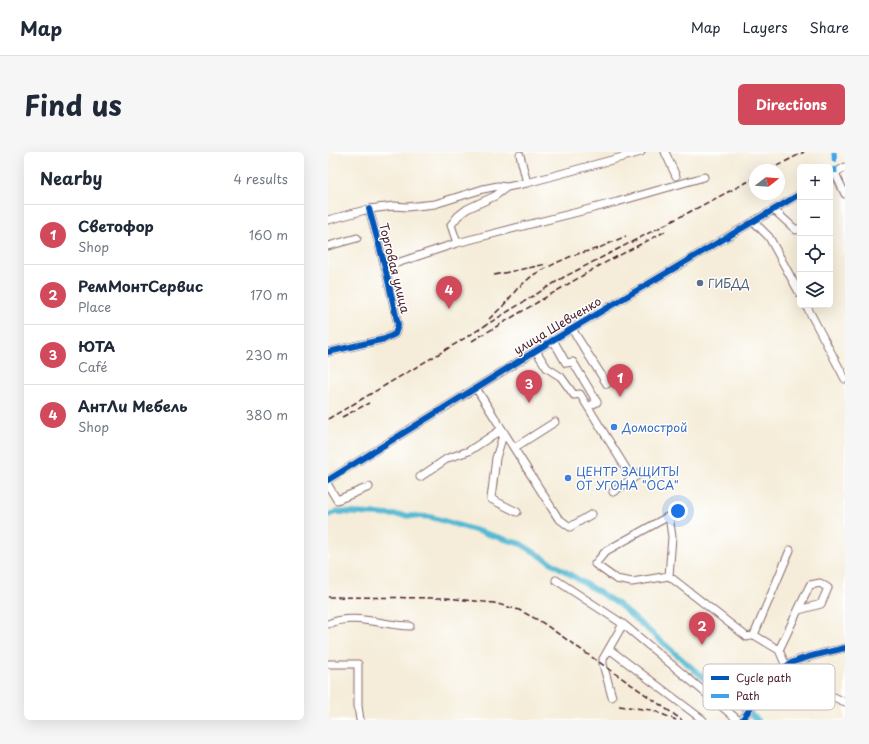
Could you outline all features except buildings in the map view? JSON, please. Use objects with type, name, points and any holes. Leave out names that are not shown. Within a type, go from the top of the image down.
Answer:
[{"type":"street","points":[[328,220],[369,209],[435,204],[483,189],[498,186],[507,187],[527,183],[641,152]]},
{"type":"street","points":[[665,152],[676,176]]},
{"type":"street","points":[[520,155],[527,183]]},
{"type":"street","points":[[833,174],[845,167]]},
{"type":"street","points":[[833,176],[845,194]]},
{"type":"street","points":[[385,267],[457,243],[617,202],[704,177]]},
{"type":"street","points":[[457,243],[452,225],[458,216],[467,209],[495,196],[507,187]]},
{"type":"street","name":"улица Шевченко","points":[[328,480],[536,350],[797,196]]},
{"type":"street","name":"Торговая улица","points":[[328,352],[385,339],[395,334],[398,325],[385,267],[369,209]]},
{"type":"street","points":[[774,210],[797,230]]},
{"type":"street","points":[[754,222],[769,237],[797,288]]},
{"type":"street","points":[[328,246],[357,238]]},
{"type":"street","points":[[808,308],[845,379]]},
{"type":"street","points":[[572,329],[607,384]]},
{"type":"street","points":[[553,340],[566,363],[573,362],[597,402],[588,407]]},
{"type":"street","points":[[536,350],[546,368],[561,377],[574,395],[580,394],[632,478]]},
{"type":"street","points":[[476,388],[483,406],[503,431],[558,518],[570,527],[592,514]]},
{"type":"street","points":[[514,448],[555,422]]},
{"type":"street","points":[[420,477],[448,458],[469,451],[503,431]]},
{"type":"street","points":[[503,431],[496,458],[491,499],[517,512]]},
{"type":"street","points":[[613,492],[645,470]]},
{"type":"street","points":[[328,485],[337,500],[369,487]]},
{"type":"street","points":[[669,576],[672,538],[669,516],[606,551],[595,564],[616,579],[632,582],[669,576],[747,637],[754,636],[780,650],[785,664]]},
{"type":"street","points":[[754,636],[790,550]]},
{"type":"street","points":[[556,580],[623,624],[703,691]]},
{"type":"street","points":[[780,650],[798,610]]},
{"type":"street","points":[[328,624],[341,620],[356,619],[395,626],[410,626]]},
{"type":"street","points":[[612,697],[603,659],[623,624]]},
{"type":"street","points":[[790,664],[845,648]]},
{"type":"street","points":[[609,649],[702,720]]},
{"type":"street","points":[[328,664],[358,664],[358,706],[360,720]]},
{"type":"street","points":[[835,698],[845,702]]},
{"type":"street","points":[[726,710],[738,720]]},
{"type":"street","points":[[742,720],[749,710]]},
{"type":"waterway","points":[[328,515],[337,512],[431,517],[521,544],[618,604],[703,677]]},
{"type":"waterway","points":[[745,710],[758,720]]},
{"type":"railway","points":[[781,164],[804,152]]},
{"type":"railway","points":[[328,419],[452,346],[564,277],[749,181]]},
{"type":"railway","points":[[472,341],[597,267],[666,231]]},
{"type":"railway","points":[[574,255],[599,248],[626,236]]},
{"type":"railway","points":[[489,319],[503,306],[517,289],[533,275],[579,253]]},
{"type":"railway","points":[[494,275],[547,264]]},
{"type":"railway","points":[[342,417],[369,403]]},
{"type":"railway","points":[[328,597],[446,598],[494,603],[519,610],[540,621],[682,720]]},
{"type":"railway","points":[[619,706],[652,710],[676,720]]},
{"type":"marked path","points":[[834,152],[835,173]]},
{"type":"cycle path","points":[[328,480],[553,340],[797,196]]},
{"type":"cycle path","points":[[328,352],[385,339],[395,334],[398,325],[385,267],[369,209]]},
{"type":"cycle path","points":[[790,664],[807,657],[845,648]]},
{"type":"cycle path","points":[[742,720],[749,710]]},
{"type":"place","name":"ГИБДД","points":[[700,283]]},
{"type":"place","name":"АнтЛи Мебель","points":[[449,309]]},
{"type":"place","name":"Светофор","points":[[620,397]]},
{"type":"place","name":"ЮТА","points":[[529,403]]},
{"type":"place","name":"Домострой","points":[[614,427]]},
{"type":"place","name":"ЦЕНТР ЗАЩИТЫ ОТ УГОНА \"ОСА\"","points":[[568,478]]},
{"type":"place","name":"РемМонтСервис","points":[[702,645]]}]
